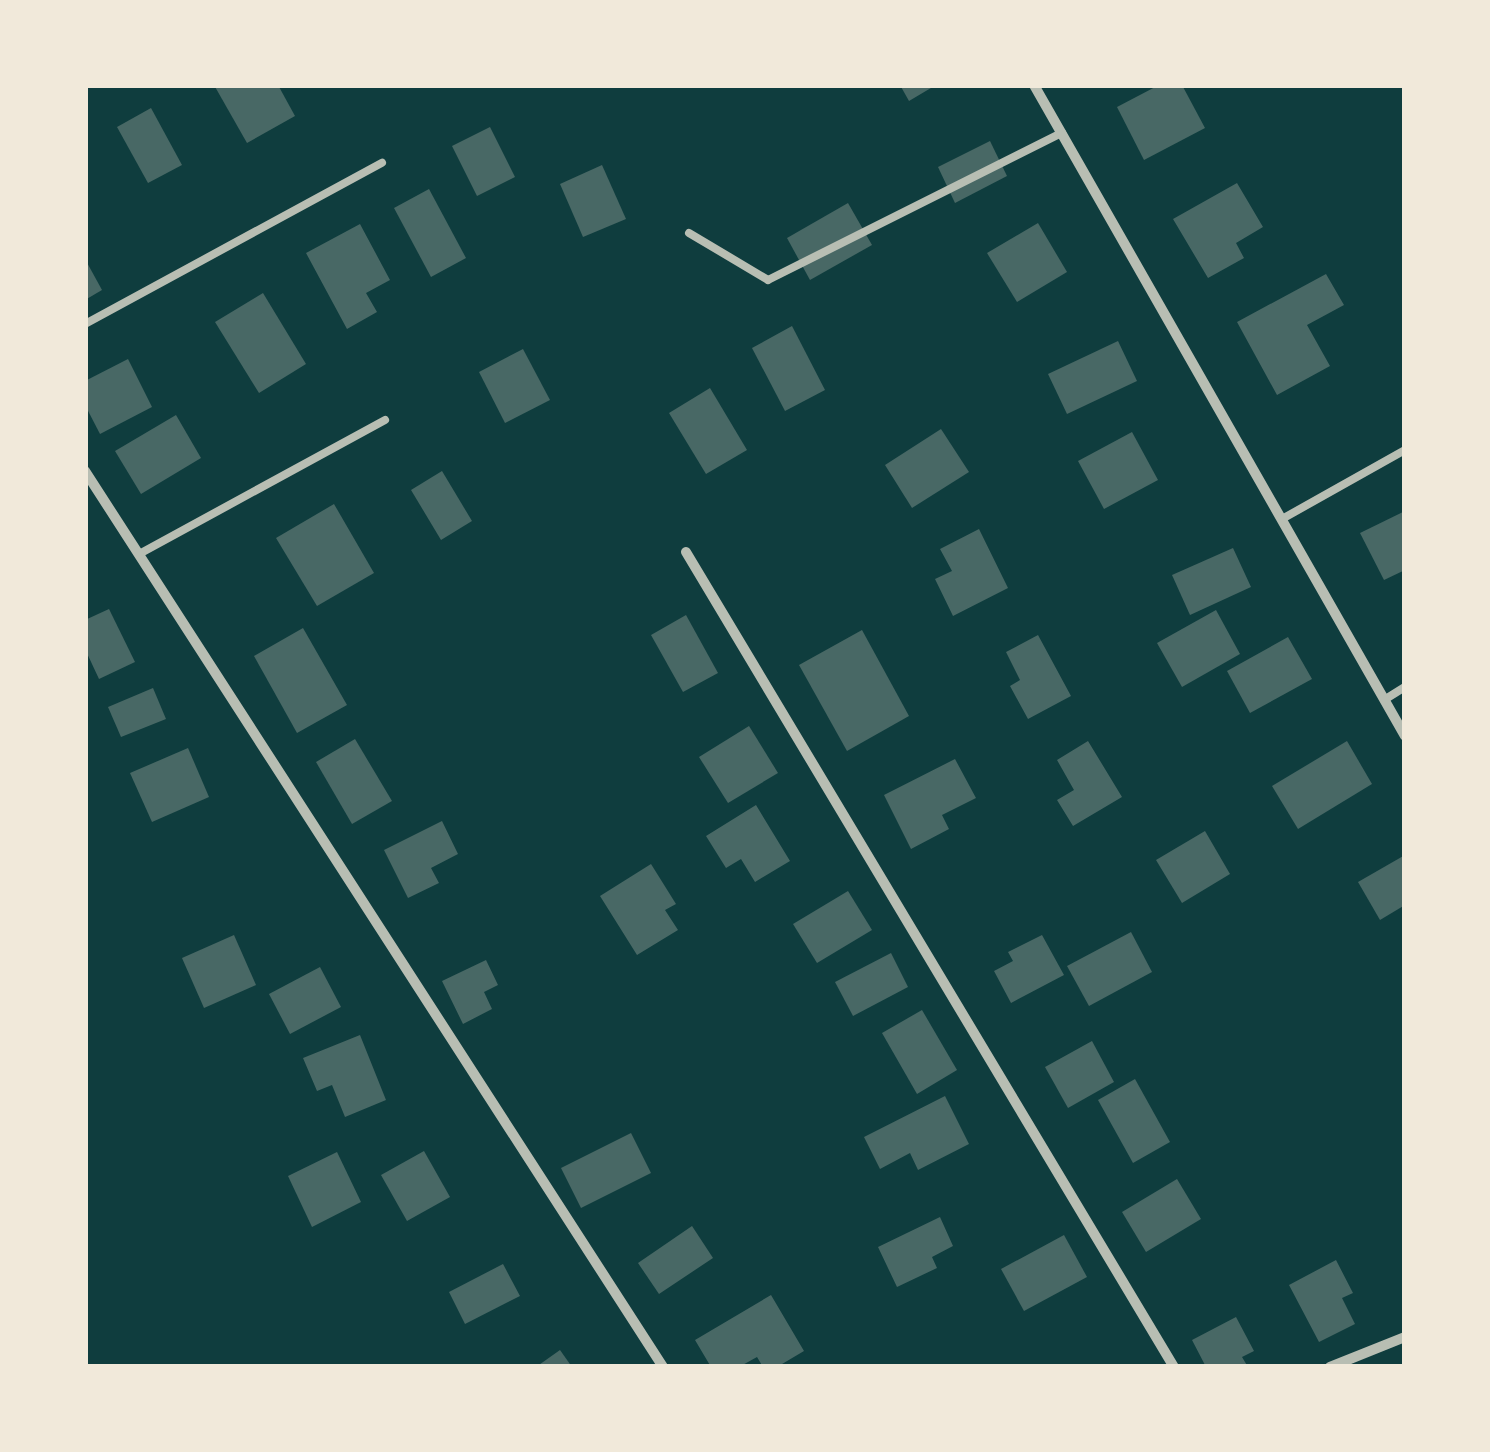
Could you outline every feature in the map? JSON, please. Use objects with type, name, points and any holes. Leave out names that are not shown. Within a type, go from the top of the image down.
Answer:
[{"type":"street","points":[[1034,85],[1405,736]]},
{"type":"street","points":[[85,471],[663,1367]]},
{"type":"street","points":[[686,552],[1174,1367]]},
{"type":"street","points":[[1330,1367],[1405,1337]]},
{"type":"lane","points":[[690,233],[768,280],[1062,133]]},
{"type":"lane","points":[[85,324],[382,164]]},
{"type":"lane","points":[[141,553],[385,420]]},
{"type":"lane","points":[[1282,519],[1405,450]]},
{"type":"lane","points":[[1384,700],[1405,687]]},
{"type":"building","points":[[214,85],[278,85],[295,116],[247,143]]},
{"type":"building","points":[[900,85],[936,85],[909,101]]},
{"type":"building","points":[[1159,85],[1182,85],[1205,128],[1144,160],[1117,107]]},
{"type":"building","points":[[151,108],[182,165],[148,183],[117,127]]},
{"type":"building","points":[[490,127],[515,177],[477,196],[452,146]]},
{"type":"building","points":[[990,141],[1007,176],[955,203],[938,167]]},
{"type":"building","points":[[602,165],[626,219],[583,237],[560,184]]},
{"type":"building","points":[[1237,183],[1263,227],[1236,243],[1244,258],[1208,278],[1173,219]]},
{"type":"building","points":[[429,189],[466,258],[431,277],[394,208]]},
{"type":"building","points":[[848,203],[872,245],[810,280],[787,238]]},
{"type":"building","points":[[1038,223],[1067,272],[1017,302],[987,253]]},
{"type":"building","points":[[360,224],[390,280],[366,293],[377,312],[347,329],[306,253]]},
{"type":"building","points":[[85,259],[102,290],[85,300]]},
{"type":"building","points":[[1326,274],[1344,305],[1307,325],[1330,366],[1277,395],[1237,322]]},
{"type":"building","points":[[263,293],[306,364],[259,393],[215,322]]},
{"type":"building","points":[[792,326],[825,390],[785,411],[752,348]]},
{"type":"building","points":[[1118,341],[1137,381],[1067,414],[1048,374]]},
{"type":"building","points":[[523,349],[550,400],[505,423],[479,372]]},
{"type":"building","points":[[128,359],[152,407],[100,434],[85,405],[85,381]]},
{"type":"building","points":[[710,388],[747,450],[706,474],[669,413]]},
{"type":"building","points":[[176,415],[201,458],[141,494],[115,451]]},
{"type":"building","points":[[941,429],[969,472],[912,508],[885,465]]},
{"type":"building","points":[[1132,432],[1158,480],[1104,509],[1078,461]]},
{"type":"building","points":[[442,471],[472,521],[441,540],[411,490]]},
{"type":"building","points":[[334,504],[374,573],[317,606],[276,538]]},
{"type":"building","points":[[1405,511],[1405,570],[1384,580],[1360,533]]},
{"type":"building","points":[[979,529],[1008,588],[953,616],[935,579],[952,571],[940,549]]},
{"type":"building","points":[[1233,548],[1251,587],[1190,615],[1172,575]]},
{"type":"building","points":[[109,609],[135,662],[99,679],[85,649],[85,620]]},
{"type":"building","points":[[1216,610],[1240,654],[1182,687],[1157,643]]},
{"type":"building","points":[[686,615],[718,673],[683,692],[651,635]]},
{"type":"building","points":[[303,628],[347,705],[297,733],[254,656]]},
{"type":"building","points":[[862,630],[909,716],[847,751],[799,665]]},
{"type":"building","points":[[1038,635],[1071,696],[1028,719],[1010,686],[1020,680],[1006,652]]},
{"type":"building","points":[[1288,637],[1312,679],[1250,713],[1227,671]]},
{"type":"building","points":[[153,688],[166,719],[121,737],[108,707]]},
{"type":"building","points":[[749,726],[778,773],[728,803],[699,757]]},
{"type":"building","points":[[355,739],[392,801],[352,824],[316,762]]},
{"type":"building","points":[[1088,741],[1122,797],[1073,826],[1057,800],[1074,790],[1057,760]]},
{"type":"building","points":[[1347,741],[1372,784],[1298,829],[1272,786]]},
{"type":"building","points":[[188,748],[209,797],[152,822],[130,773]]},
{"type":"building","points":[[955,759],[976,798],[942,815],[949,829],[911,849],[884,795]]},
{"type":"building","points":[[756,805],[790,861],[755,882],[741,859],[726,868],[706,836]]},
{"type":"building","points":[[442,821],[458,854],[431,868],[439,883],[408,898],[384,850]]},
{"type":"building","points":[[1205,831],[1230,874],[1182,903],[1156,860]]},
{"type":"building","points":[[1405,855],[1405,905],[1380,920],[1358,882]]},
{"type":"building","points":[[651,864],[676,904],[665,910],[678,930],[637,955],[600,896]]},
{"type":"building","points":[[848,891],[872,930],[817,963],[793,924]]},
{"type":"building","points":[[1131,932],[1152,972],[1089,1006],[1067,966]]},
{"type":"building","points":[[234,935],[256,985],[204,1008],[182,958]]},
{"type":"building","points":[[1042,935],[1064,975],[1011,1003],[994,971],[1013,961],[1008,952]]},
{"type":"building","points":[[891,953],[908,987],[853,1016],[835,982]]},
{"type":"building","points":[[486,960],[498,985],[484,992],[492,1009],[463,1024],[442,981]]},
{"type":"building","points":[[320,967],[341,1007],[290,1034],[269,994]]},
{"type":"building","points":[[922,1010],[957,1070],[917,1094],[882,1033]]},
{"type":"building","points":[[360,1035],[386,1100],[345,1117],[332,1085],[317,1091],[303,1058]]},
{"type":"building","points":[[1092,1041],[1114,1082],[1068,1108],[1045,1067]]},
{"type":"building","points":[[1135,1079],[1170,1142],[1133,1163],[1098,1100]]},
{"type":"building","points":[[945,1096],[969,1144],[918,1170],[910,1153],[880,1169],[864,1137]]},
{"type":"building","points":[[631,1133],[651,1173],[581,1208],[561,1168]]},
{"type":"building","points":[[424,1151],[450,1197],[407,1221],[381,1175]]},
{"type":"building","points":[[337,1152],[361,1202],[312,1227],[288,1176]]},
{"type":"building","points":[[1177,1179],[1201,1219],[1146,1252],[1122,1212]]},
{"type":"building","points":[[940,1217],[953,1246],[932,1257],[937,1268],[897,1287],[878,1247]]},
{"type":"building","points":[[692,1226],[713,1258],[659,1294],[638,1263]]},
{"type":"building","points":[[1064,1235],[1087,1277],[1024,1311],[1001,1269]]},
{"type":"building","points":[[1336,1260],[1353,1293],[1342,1298],[1355,1324],[1319,1342],[1289,1285]]},
{"type":"building","points":[[503,1264],[520,1296],[465,1324],[449,1292]]},
{"type":"building","points":[[771,1295],[804,1351],[777,1367],[763,1367],[757,1357],[739,1367],[711,1367],[695,1340]]},
{"type":"building","points":[[1236,1317],[1254,1351],[1242,1357],[1248,1367],[1206,1367],[1192,1340]]},
{"type":"building","points":[[560,1350],[572,1367],[536,1367]]}]
